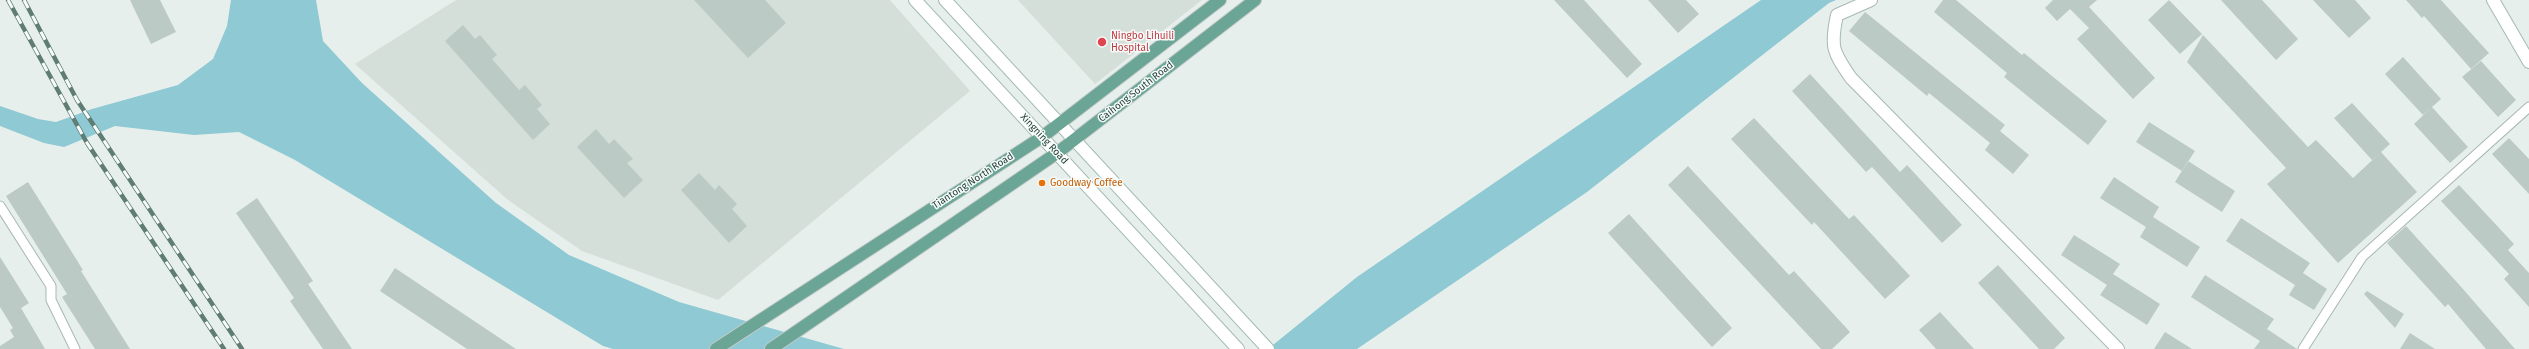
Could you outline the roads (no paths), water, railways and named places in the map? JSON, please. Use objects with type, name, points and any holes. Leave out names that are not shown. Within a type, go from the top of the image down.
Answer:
[{"type":"main road","name":"Xingning Road","points":[[915,0],[1057,153],[1202,313],[1238,349]]},
{"type":"main road","points":[[945,0],[1218,297],[1268,349]]},
{"type":"main road","name":"Tiantong North Road","points":[[716,349],[772,311],[1042,137],[1220,0]]},
{"type":"main road","name":"Caihong South Road","points":[[1074,140],[1255,0]]},
{"type":"main road","points":[[1871,0],[1837,15],[1832,38],[1837,57],[1851,78],[2118,349]]},
{"type":"main road","points":[[2493,0],[2529,62]]},
{"type":"main road","points":[[771,349],[818,315],[1074,140]]},
{"type":"lane","points":[[2303,349],[2362,257],[2529,107]]},
{"type":"lane","points":[[0,206],[51,286],[51,300],[76,349]]},
{"type":"water","points":[[231,0],[316,0],[323,41],[362,83],[496,203],[569,255],[679,302],[844,349],[613,349],[603,346],[295,160],[239,132],[194,135],[115,126],[64,147],[44,143],[0,126],[0,106],[38,119],[56,122],[92,109],[178,85],[213,59],[227,26]]},
{"type":"water","points":[[1761,0],[1836,0],[1829,3],[1587,192],[1357,349],[1268,349],[1357,277]]},
{"type":"railway","points":[[8,0],[87,143],[224,349]]},
{"type":"railway","points":[[24,0],[77,100],[242,349]]},
{"type":"place","name":"Ningbo Lihuili Hospital","points":[[1102,42]]},
{"type":"place","name":"Goodway Coffee","points":[[1042,183]]}]
